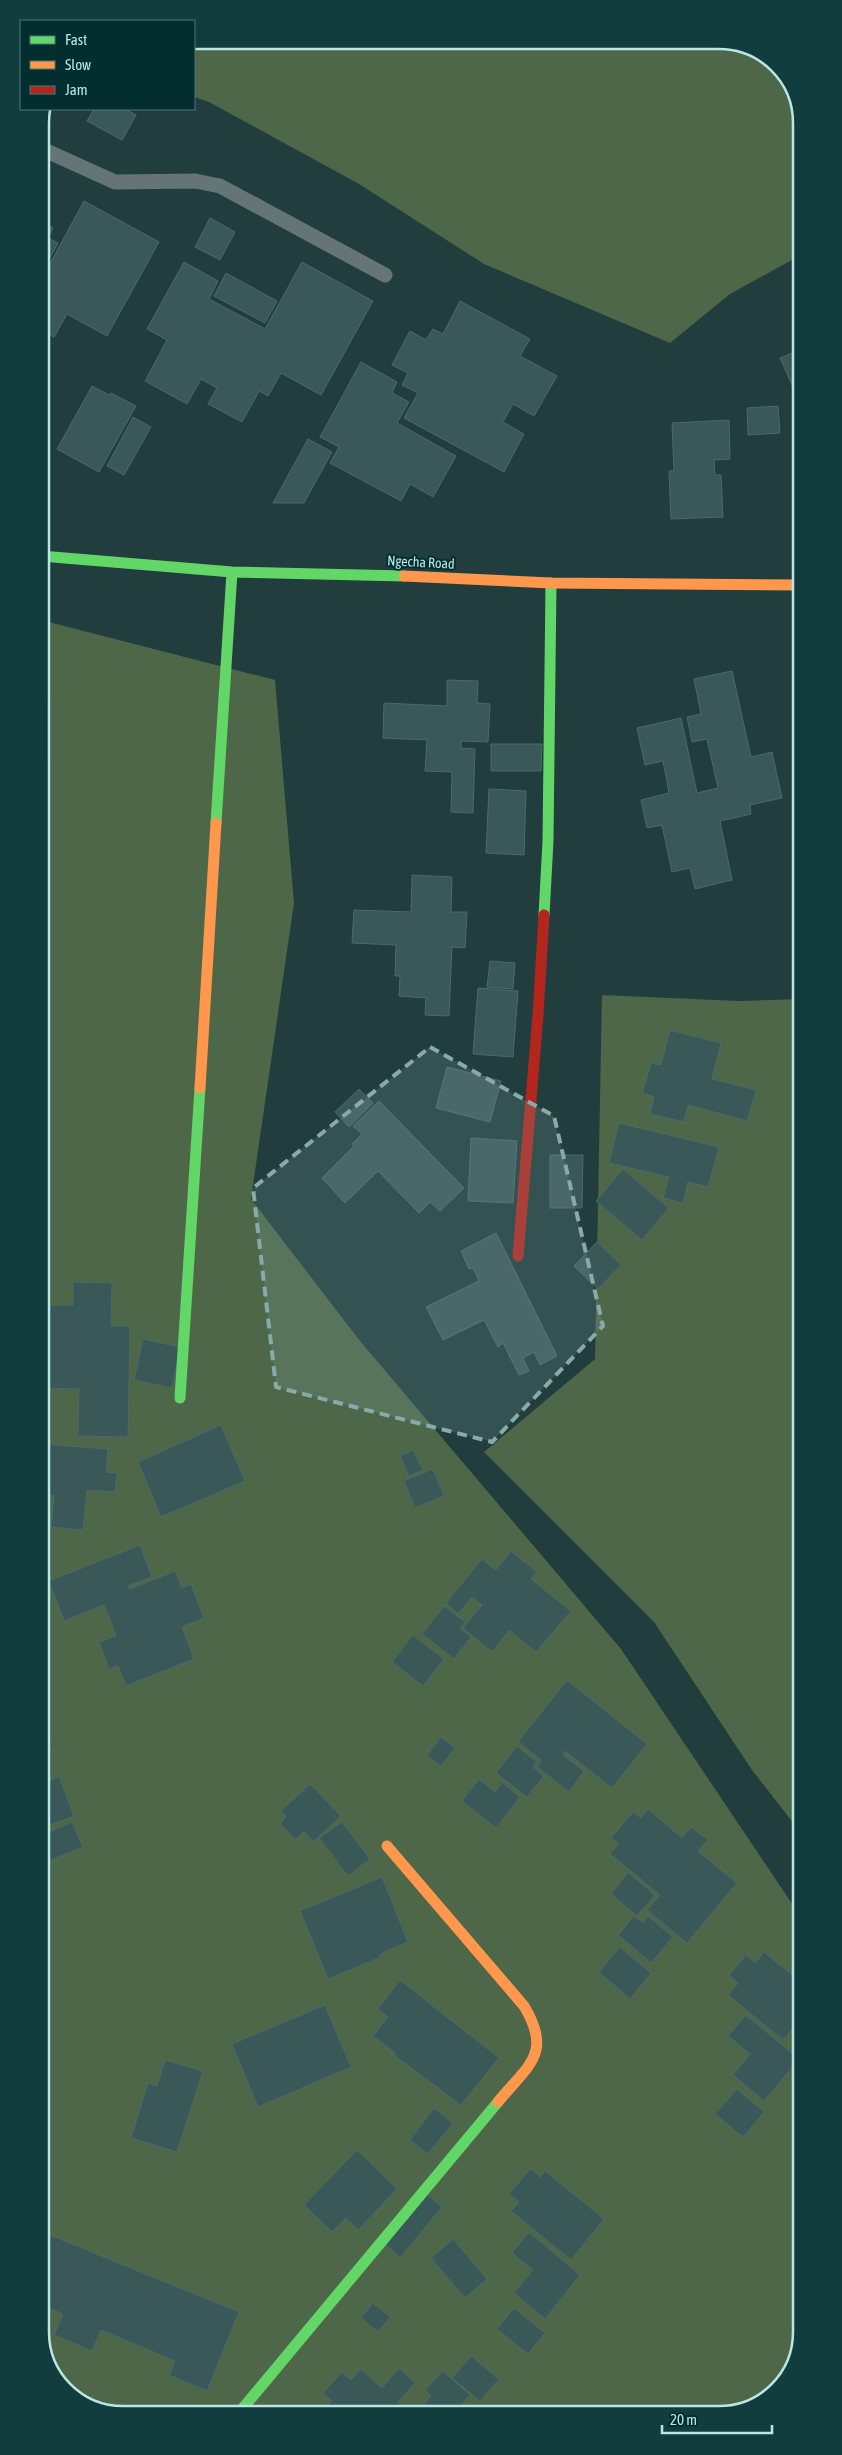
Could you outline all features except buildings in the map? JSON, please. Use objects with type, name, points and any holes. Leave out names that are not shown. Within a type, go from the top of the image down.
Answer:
[{"type":"street","name":"Ngecha Road","points":[[49,557],[232,572],[372,574],[551,583],[793,585]]},
{"type":"street","points":[[180,1398],[232,572]]},
{"type":"street","points":[[518,1256],[538,1015],[548,841],[551,583]]},
{"type":"street","points":[[245,2406],[537,2054],[538,2033],[524,2006],[387,1846]]},
{"type":"lane","points":[[49,152],[115,182],[170,183],[195,181],[220,186],[385,275]]},
{"type":"highlighted area","points":[[430,1047],[554,1116],[603,1326],[492,1442],[276,1387],[253,1188]]},
{"type":"green space","points":[[195,49],[733,50],[752,56],[764,64],[781,82],[791,104],[793,113],[793,259],[730,294],[670,343],[484,264],[359,184],[209,102],[195,97]]},
{"type":"green space","points":[[49,622],[275,680],[294,903],[251,1199],[360,1341],[621,1649],[793,1905],[793,2342],[786,2365],[778,2377],[760,2394],[747,2401],[729,2406],[118,2406],[95,2401],[74,2388],[56,2365],[49,2342]]},
{"type":"green space","points":[[602,995],[739,1001],[793,999],[793,1823],[752,1770],[654,1622],[484,1452],[595,1359]]},
{"type":"traffic: fast","points":[[49,557],[232,572],[404,576]]},
{"type":"traffic: fast","points":[[216,823],[232,572]]},
{"type":"traffic: fast","points":[[544,915],[548,841],[551,583]]},
{"type":"traffic: fast","points":[[180,1398],[200,1088]]},
{"type":"traffic: fast","points":[[245,2406],[498,2102]]},
{"type":"traffic: slow","points":[[404,576],[551,583],[793,585]]},
{"type":"traffic: slow","points":[[200,1088],[216,823]]},
{"type":"traffic: slow","points":[[387,1846],[524,2006],[532,2022],[536,2036],[536,2048],[533,2058],[527,2068],[498,2102]]},
{"type":"traffic: jam","points":[[518,1256],[538,1015],[544,915]]}]
